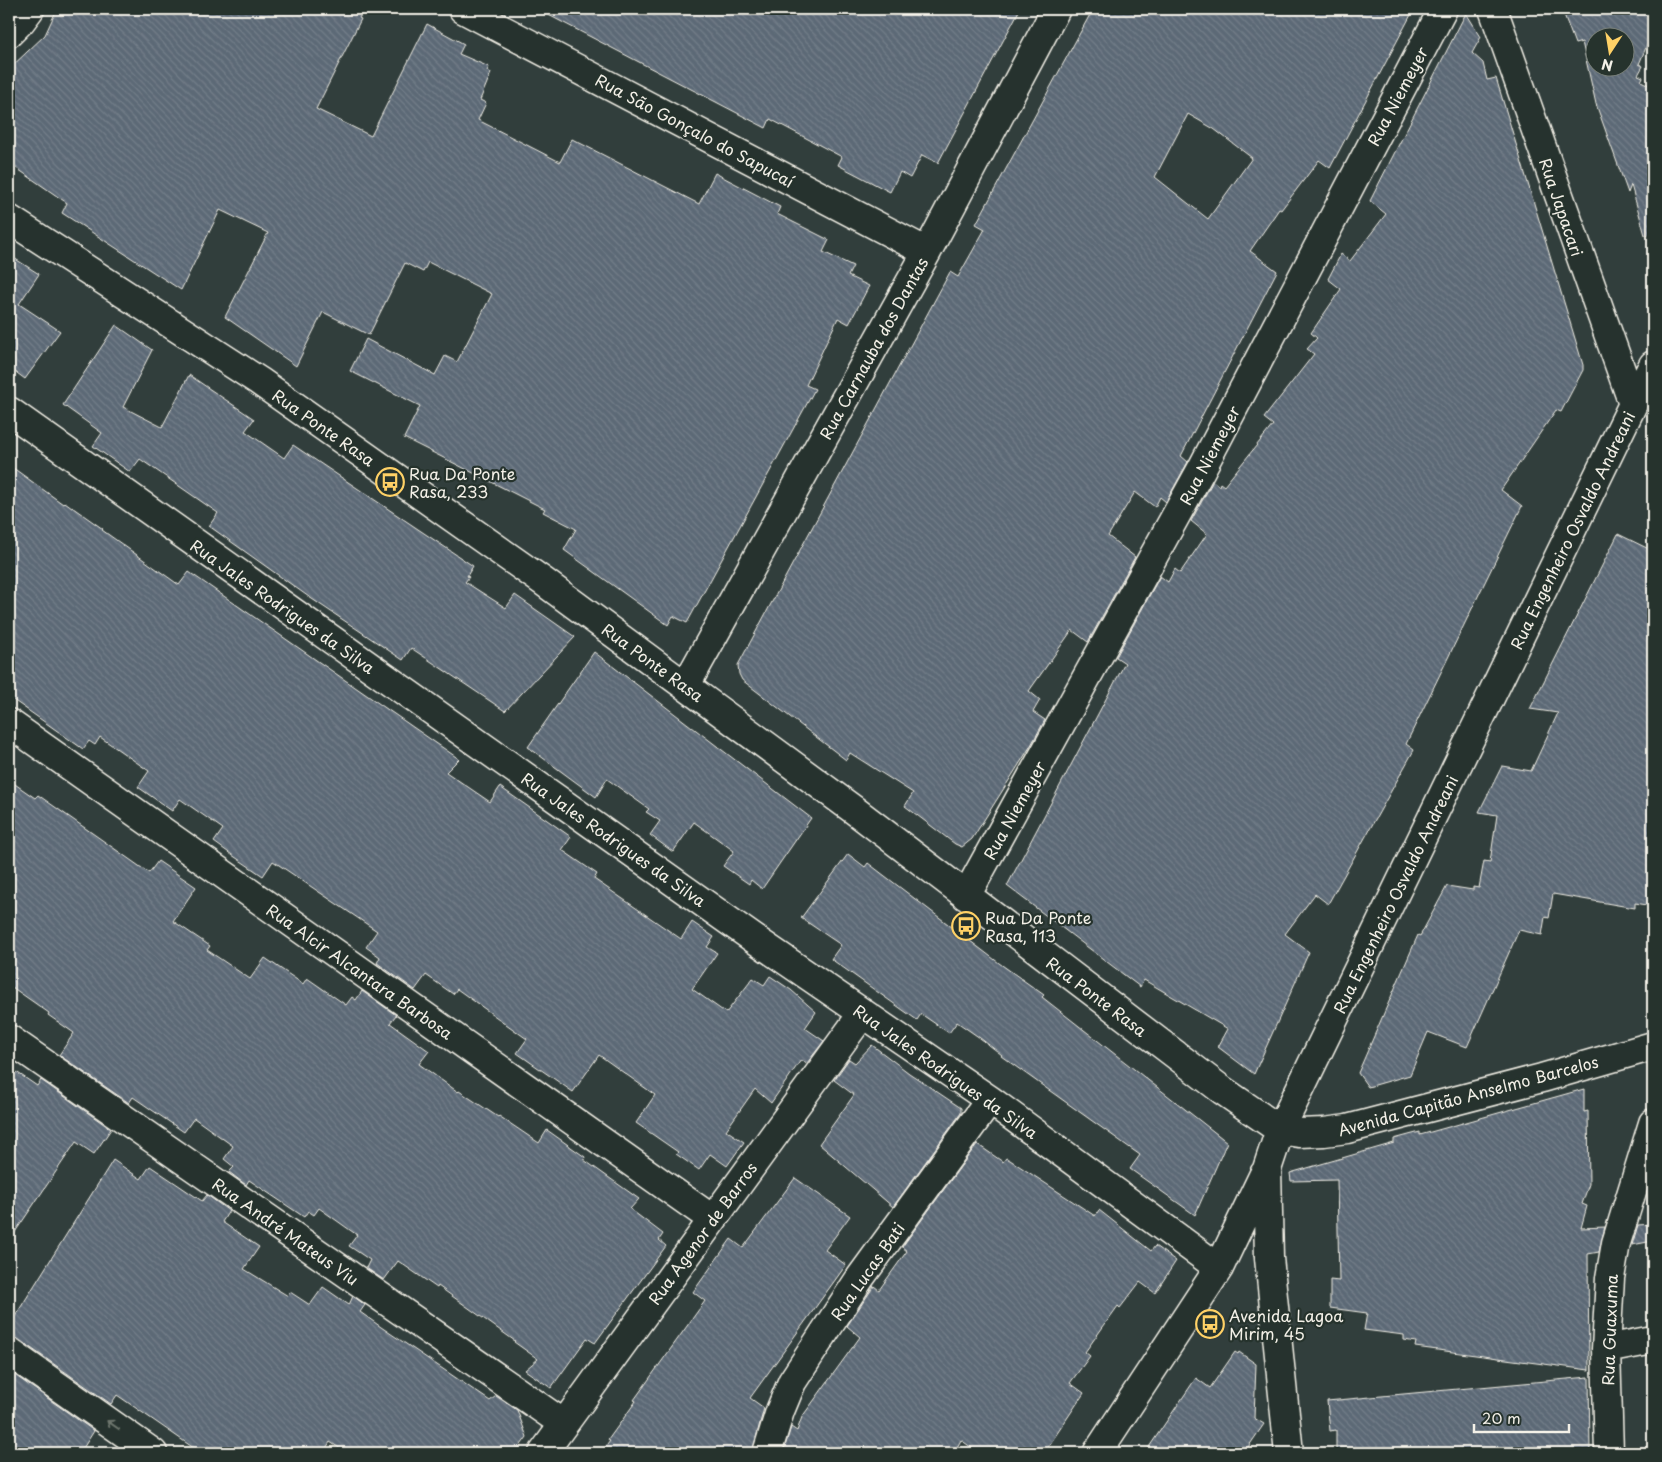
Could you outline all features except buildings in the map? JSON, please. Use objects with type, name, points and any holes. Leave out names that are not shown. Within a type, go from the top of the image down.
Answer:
[{"type":"street","points":[[9,33],[30,9]]},
{"type":"street","name":"Rua São Gonçalo do Sapucaí","points":[[463,9],[927,252]]},
{"type":"street","name":"Rua Carnauba dos Dantas","points":[[686,685],[927,252],[1056,9]]},
{"type":"street","name":"Rua Niemeyer","points":[[966,896],[1201,470],[1443,9]]},
{"type":"street","name":"Rua Japacari","points":[[1493,9],[1632,404]]},
{"type":"street","name":"Rua Ponte Rasa","points":[[9,218],[259,381],[544,582],[686,685],[1222,1090],[1280,1130]]},
{"type":"street","name":"Rua Engenheiro Osvaldo Andreani","points":[[1289,1453],[1269,1258],[1267,1169],[1280,1130],[1632,404],[1653,365]]},
{"type":"street","name":"Rua Jales Rodrigues da Silva","points":[[9,411],[753,938],[990,1100],[1219,1268]]},
{"type":"street","name":"Rua Alcir Alcantara Barbosa","points":[[9,722],[712,1219]]},
{"type":"street","name":"Rua Agenor de Barros","points":[[543,1453],[863,1013]]},
{"type":"street","name":"Rua André Mateus Viu","points":[[9,1038],[564,1424]]},
{"type":"street","name":"Avenida Capitão Anselmo Barcelos","points":[[1280,1130],[1313,1133],[1347,1129],[1542,1078],[1653,1046]]},
{"type":"street","name":"Rua Lucas Bati","points":[[767,1453],[780,1411],[792,1382],[860,1278],[990,1100]]},
{"type":"street","name":"Rua Guaxuma","points":[[1608,1453],[1606,1349],[1610,1278],[1616,1243],[1653,1123]]},
{"type":"street","points":[[1097,1453],[1219,1268],[1267,1169]]},
{"type":"street","points":[[1606,1349],[1653,1340]]},
{"type":"street","points":[[9,1352],[153,1453]]},
{"type":"place","name":"Rua Da Ponte Rasa, 233","points":[[390,482]]},
{"type":"place","name":"Rua Da Ponte Rasa, 113","points":[[966,926]]},
{"type":"place","name":"Avenida Lagoa Mirim, 45","points":[[1210,1324]]}]
